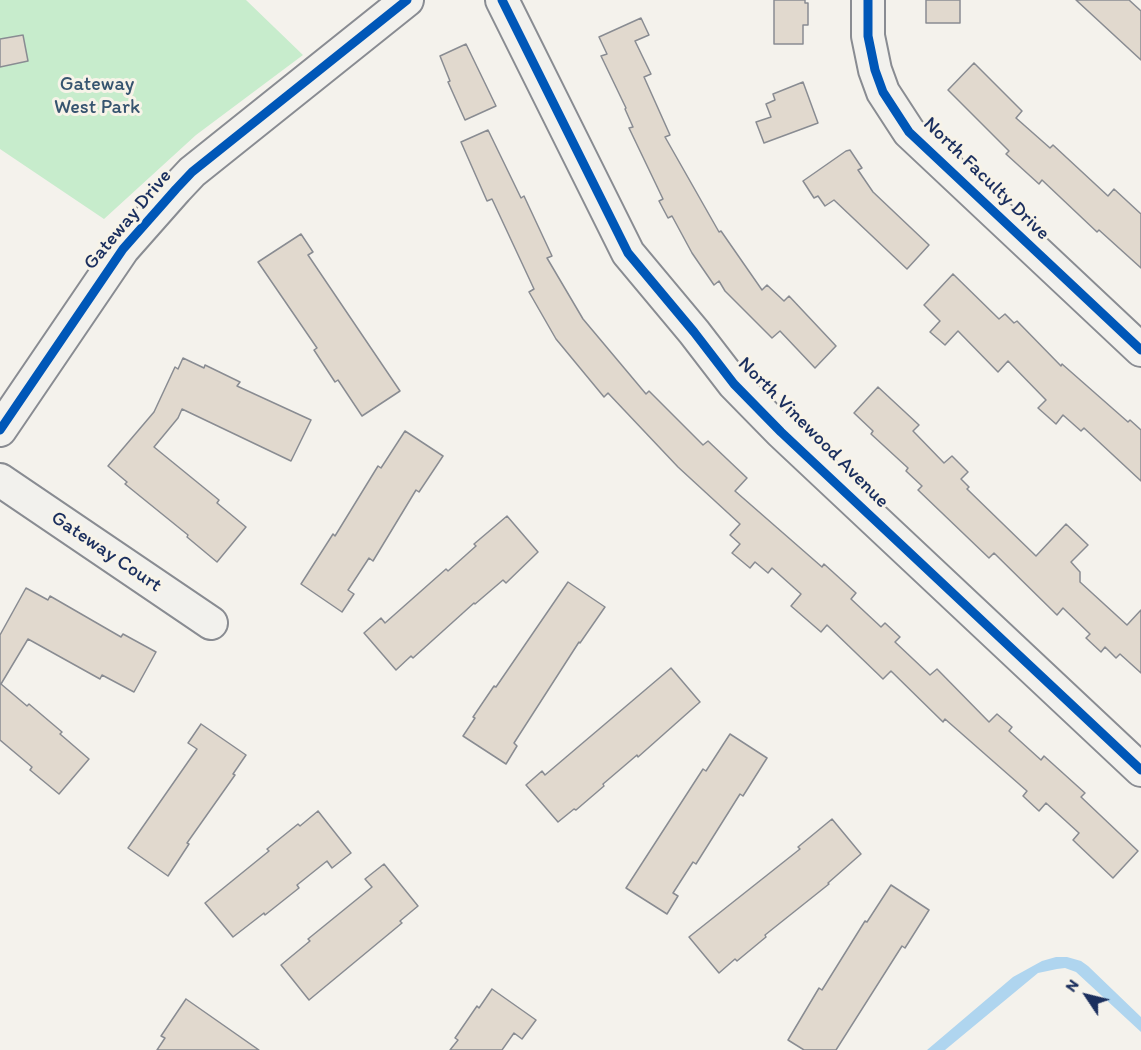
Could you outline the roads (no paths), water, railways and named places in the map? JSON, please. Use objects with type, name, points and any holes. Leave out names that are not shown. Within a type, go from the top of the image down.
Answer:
[{"type":"street","name":"Gateway Drive","points":[[0,430],[123,249],[144,222],[192,172],[407,0]]},
{"type":"street","name":"North Vinewood Avenue","points":[[502,0],[628,253],[694,332],[727,376],[781,432],[1141,770]]},
{"type":"street","name":"North Faculty Drive","points":[[868,0],[868,36],[875,70],[883,92],[909,132],[1141,350]]},
{"type":"street","name":"Gateway Court","points":[[0,480],[211,623]]},
{"type":"water","points":[[1067,957],[1081,961],[1088,966],[1141,1017],[1141,1032],[1076,972],[1065,968],[1038,973],[945,1050],[927,1050],[1013,977],[1042,961]]},
{"type":"park label","name":"Gateway West Park","points":[[97,96]]}]
